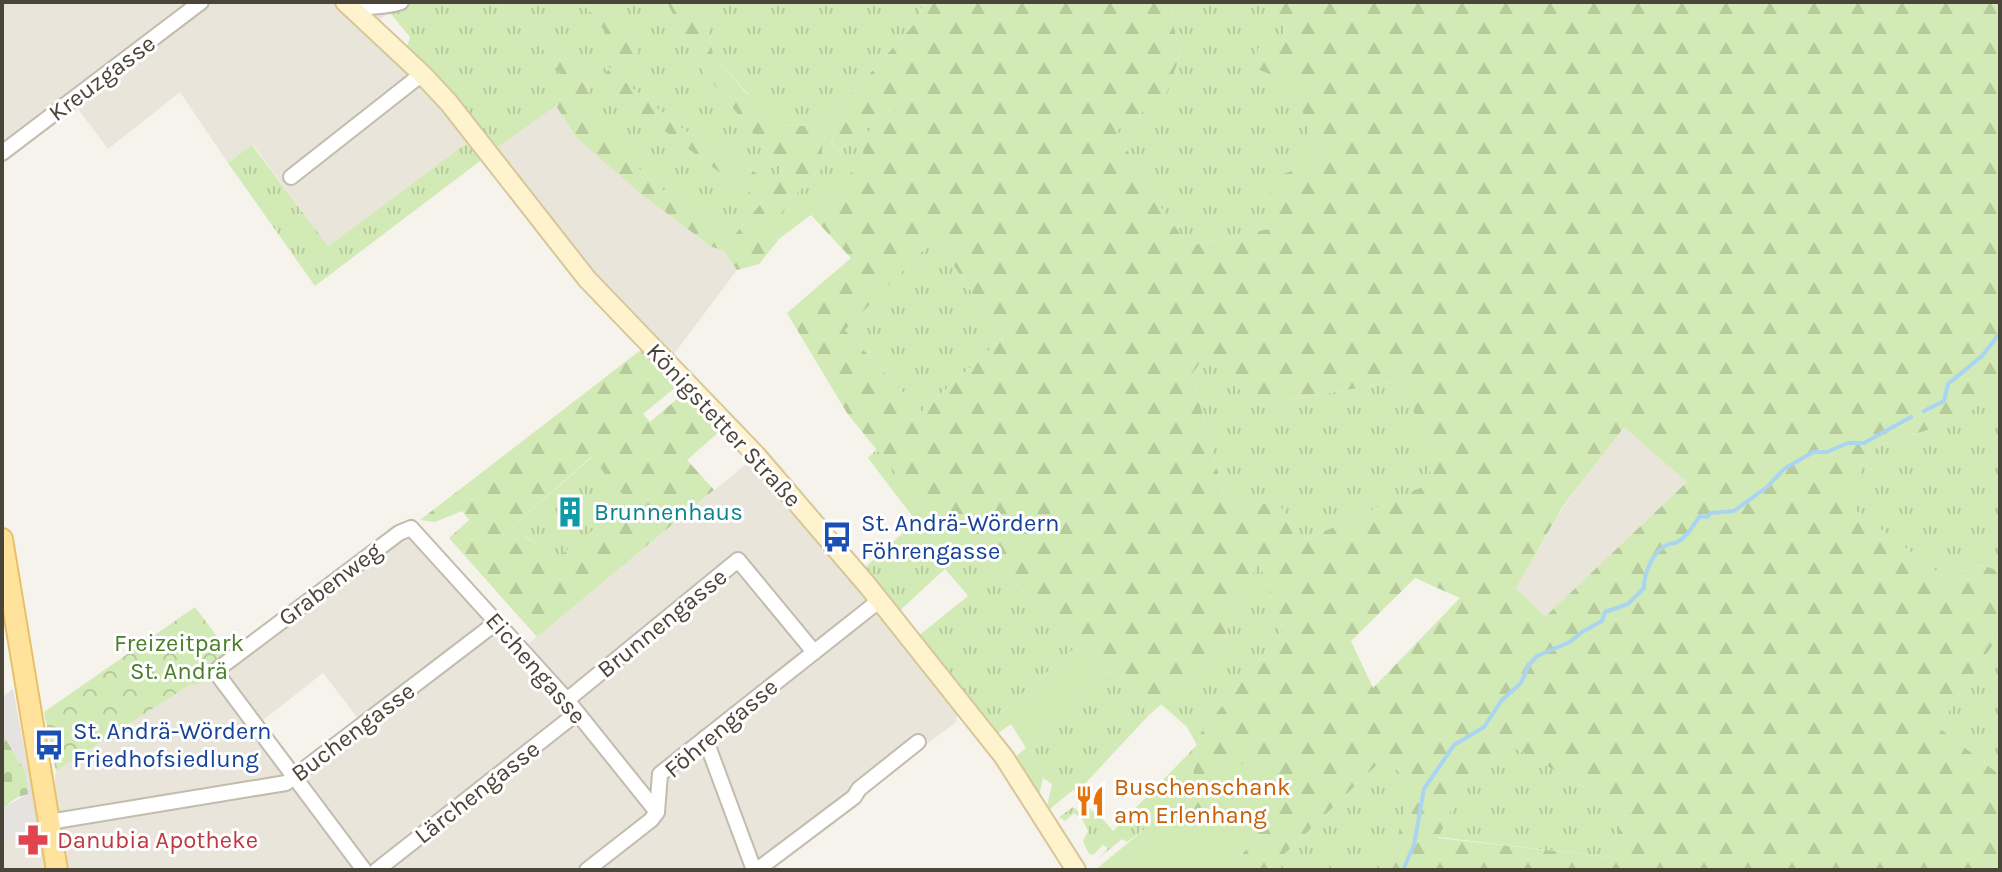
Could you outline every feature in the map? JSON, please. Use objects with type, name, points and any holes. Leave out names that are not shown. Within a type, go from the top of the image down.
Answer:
[{"type":"main road","name":"Königstetter Straße","points":[[349,6],[422,74],[472,129],[587,279],[756,455],[880,600],[1004,757],[1076,870]]},
{"type":"main road","points":[[2,539],[57,870]]},
{"type":"street","name":"Kreuzgasse","points":[[2,153],[201,2]]},
{"type":"street","points":[[349,6],[401,2]]},
{"type":"street","points":[[291,177],[422,74]]},
{"type":"street","name":"Eichengasse","points":[[411,528],[567,700],[657,812]]},
{"type":"street","name":"Grabenweg","points":[[295,778],[218,675],[218,669],[399,533],[411,528]]},
{"type":"street","name":"Brunnengasse","points":[[567,700],[738,560],[814,652]]},
{"type":"street","name":"Föhrengasse","points":[[587,870],[651,820],[657,812],[660,774],[880,600]]},
{"type":"street","name":"Buchengasse","points":[[49,822],[286,783],[497,622]]},
{"type":"street","name":"Lärchengasse","points":[[377,870],[577,713]]},
{"type":"street","points":[[705,738],[756,870],[854,797],[859,789],[918,742]]},
{"type":"street","points":[[295,778],[364,870]]},
{"type":"shaded area","points":[[2,2],[410,2],[364,28],[433,96],[498,147],[556,106],[577,138],[723,250],[737,270],[671,358],[471,140],[328,246],[253,145],[228,163],[180,92],[108,149],[78,109],[2,159]]},
{"type":"shaded area","points":[[1624,426],[1687,482],[1546,618],[1516,588],[1563,507]]},
{"type":"shaded area","points":[[751,460],[959,703],[956,722],[761,870],[2,870],[2,808],[29,794],[35,798],[54,788],[56,771],[188,686],[213,681],[208,668],[228,651],[399,527],[416,523],[528,644]],"holes":[[[323,673],[360,721],[299,767],[262,721]]]},
{"type":"shaded area","points":[[13,689],[38,822],[2,845],[2,808],[28,794],[25,771],[2,733],[2,697]]},
{"type":"green space","points":[[410,2],[495,2],[540,45],[567,82],[556,106],[498,147],[407,47],[410,37],[390,13]]},
{"type":"green space","points":[[495,2],[517,2],[537,21],[589,87],[593,124],[657,186],[732,238],[763,201],[719,172],[605,86],[605,74],[620,55],[594,15],[580,2],[606,2],[639,52],[618,76],[684,130],[773,183],[782,170],[694,59],[667,2],[702,2],[713,54],[747,94],[771,97],[775,125],[805,126],[835,112],[917,21],[924,2],[1169,2],[1180,56],[1165,97],[1117,130],[1145,185],[1189,246],[1282,226],[1265,180],[1318,162],[1294,84],[1255,68],[1258,48],[1282,41],[1286,18],[1254,2],[2000,2],[2000,398],[1996,394],[1951,423],[1878,445],[1841,499],[1944,577],[1983,565],[2000,572],[2000,634],[1938,727],[2000,775],[2000,870],[1390,870],[1411,780],[1382,760],[1268,870],[1230,870],[1288,794],[1196,832],[1185,823],[1200,734],[1282,631],[1259,561],[1214,659],[1149,715],[1127,684],[1107,672],[1096,655],[1079,644],[1001,570],[939,527],[847,413],[787,313],[851,258],[811,215],[862,161],[865,135],[890,110],[887,105],[839,151],[831,141],[835,133],[823,138],[821,169],[790,200],[767,235],[780,238],[759,264],[737,270],[723,250],[712,247],[641,194],[577,138],[556,106],[566,82],[540,45]],"holes":[[[935,238],[1003,338],[921,412],[845,330]],[[1209,351],[1253,406],[1405,380],[1433,482],[1305,540],[1276,501],[1242,509],[1224,495],[1192,374]],[[1624,427],[1687,482],[1545,617],[1516,588],[1563,506]],[[1415,578],[1460,598],[1373,688],[1351,641]],[[1506,743],[1626,811],[1608,857],[1438,838],[1463,786]]]},
{"type":"green space","points":[[517,2],[580,2],[594,15],[621,55],[605,74],[605,86],[719,172],[763,201],[732,238],[657,186],[592,124],[589,87],[537,21]]},
{"type":"green space","points":[[606,2],[667,2],[694,59],[782,170],[773,183],[684,130],[617,76],[638,52]]},
{"type":"green space","points":[[702,2],[924,2],[917,21],[835,112],[805,126],[775,125],[713,54]]},
{"type":"green space","points":[[1169,2],[1254,2],[1286,17],[1282,41],[1318,162],[1283,226],[1189,246],[1145,185],[1117,130],[1165,96],[1180,56]]},
{"type":"green space","points":[[887,105],[890,109],[864,143],[863,161],[811,215],[780,238],[766,235],[790,200],[821,169],[823,138],[836,132],[831,142],[839,151]]},
{"type":"green space","points":[[471,140],[484,158],[315,286],[228,163],[252,145],[328,246]]},
{"type":"green space","points":[[935,238],[1003,338],[921,412],[845,330]]},
{"type":"green space","points":[[642,349],[677,386],[643,414],[650,422],[684,393],[720,431],[687,460],[714,490],[537,637],[449,538],[469,520],[462,511],[435,522],[420,520]],"holes":[[[591,457],[623,495],[611,516],[558,557],[524,536],[513,546],[503,535]]]},
{"type":"green space","points":[[1209,350],[1253,406],[1405,380],[1434,482],[1305,540],[1276,501],[1242,509],[1224,495],[1192,374]]},
{"type":"green space","points":[[1996,394],[2000,398],[2000,572],[1982,565],[1944,577],[1840,499],[1878,445],[1951,423]]},
{"type":"green space","points":[[877,449],[939,527],[1001,570],[1079,644],[990,722],[917,637],[968,596],[965,592],[945,569],[897,613],[862,570],[916,521],[868,458]]},
{"type":"green space","points":[[592,457],[623,495],[611,516],[558,558],[525,536],[513,546],[503,535]]},
{"type":"green space","points":[[1259,560],[1282,631],[1200,734],[1185,823],[1146,828],[1127,842],[1122,839],[1099,858],[1108,848],[1103,845],[1093,855],[1089,854],[1083,841],[1088,831],[1082,819],[1074,813],[1065,821],[1059,817],[1073,807],[1082,814],[1085,810],[1075,800],[1076,792],[1073,790],[1050,809],[1047,806],[1052,784],[1043,778],[1039,796],[1018,763],[1107,672],[1121,679],[1132,689],[1149,715],[1079,790],[1085,796],[1082,800],[1093,812],[1100,804],[1106,810],[1100,816],[1113,831],[1197,745],[1187,727],[1161,704],[1214,659]]},
{"type":"green space","name":"Freizeitpark St. Andrä","points":[[195,607],[228,651],[208,668],[213,681],[188,686],[56,771],[44,712]]},
{"type":"green space","points":[[2000,634],[2000,775],[1938,727]]},
{"type":"green space","points":[[1079,644],[1099,659],[1107,672],[1018,763],[1014,758],[1026,748],[1011,724],[998,733],[990,722]]},
{"type":"green space","points":[[2,733],[25,771],[29,794],[18,797],[2,808]]},
{"type":"green space","points":[[1506,743],[1626,811],[1608,857],[1437,837],[1463,786]]},
{"type":"green space","points":[[1382,760],[1412,780],[1390,870],[1268,870]]},
{"type":"green space","points":[[1241,763],[1289,794],[1230,870],[1095,870],[1146,828],[1185,823],[1196,832]]},
{"type":"waterway","points":[[1924,411],[1944,401],[1948,384],[1982,356],[2000,333]]},
{"type":"waterway","points":[[1403,870],[1414,845],[1424,789],[1454,745],[1484,727],[1502,700],[1521,683],[1537,656],[1570,642],[1602,621],[1605,612],[1628,604],[1644,588],[1648,569],[1658,552],[1682,539],[1700,516],[1734,511],[1767,487],[1784,469],[1813,452],[1827,452],[1848,443],[1864,443],[1911,417]]},
{"type":"place","name":"Brunnenhaus","points":[[570,512]]},
{"type":"place","name":"St. Andrä-Wördern Föhrengasse","points":[[837,537]]},
{"type":"place","name":"St. Andrä-Wördern Friedhofsiedlung","points":[[49,745]]},
{"type":"place","name":"Buschenschank am Erlenhang","points":[[1090,801]]},
{"type":"place","name":"Danubia Apotheke","points":[[33,840]]}]
